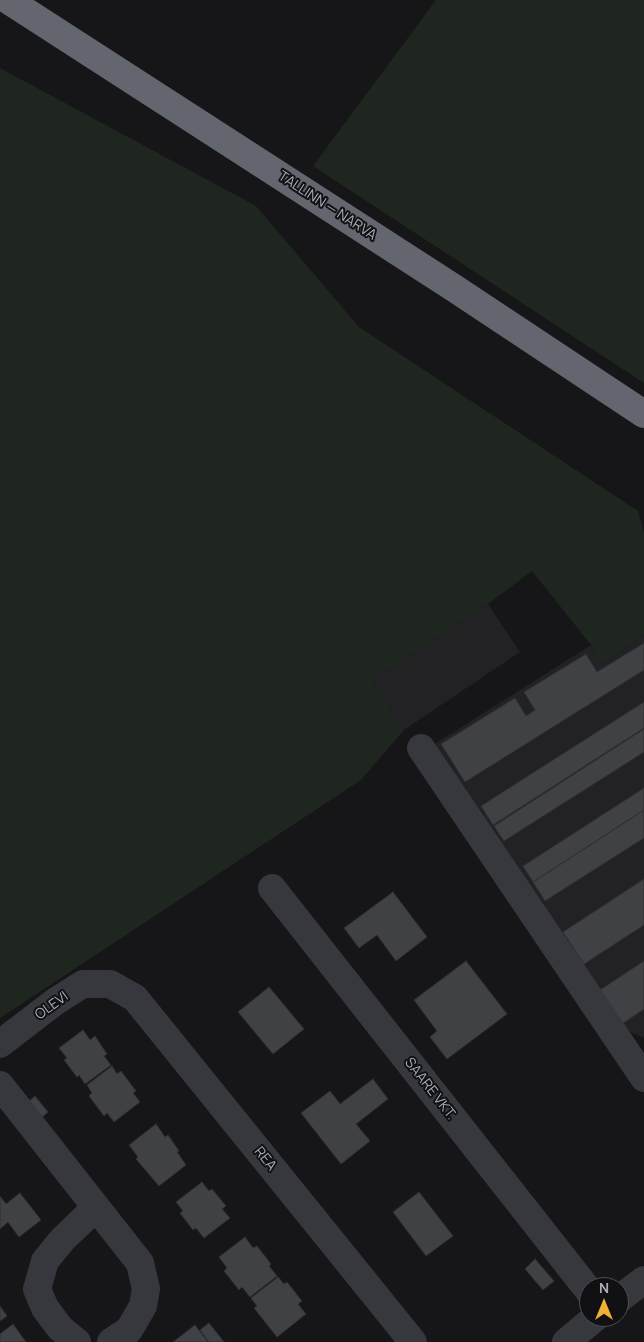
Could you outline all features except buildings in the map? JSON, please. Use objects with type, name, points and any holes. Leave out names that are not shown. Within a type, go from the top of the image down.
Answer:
[{"type":"highway","name":"TALLINN — NARVA","points":[[8,0],[446,283],[644,414]]},
{"type":"street","points":[[422,748],[644,1078]]},
{"type":"street","name":"SAARE VKT.","points":[[272,888],[579,1278]]},
{"type":"street","name":"OLEVI","points":[[0,1044],[56,1001],[83,984],[110,984]]},
{"type":"street","name":"REA","points":[[110,984],[135,998],[413,1342]]},
{"type":"street","points":[[0,1086],[140,1263],[146,1288],[143,1306],[128,1330],[110,1342]]},
{"type":"street","points":[[77,1342],[60,1328],[46,1308],[37,1288],[46,1261],[62,1240],[87,1216],[94,1205]]},
{"type":"street","points":[[629,1291],[644,1280]]},
{"type":"street","points":[[566,1342],[584,1327]]},
{"type":"shaded area","points":[[436,0],[644,0],[644,383],[313,166]]},
{"type":"shaded area","points":[[0,68],[256,206],[359,327],[638,511],[644,532],[644,635],[603,664],[591,645],[532,571],[488,604],[372,681],[404,730],[361,780],[0,1018]]},
{"type":"shaded area","points":[[488,604],[520,652],[404,730],[372,681]]},
{"type":"shaded area","points":[[644,635],[644,1038],[620,1027],[433,745],[591,645],[603,664]]}]
